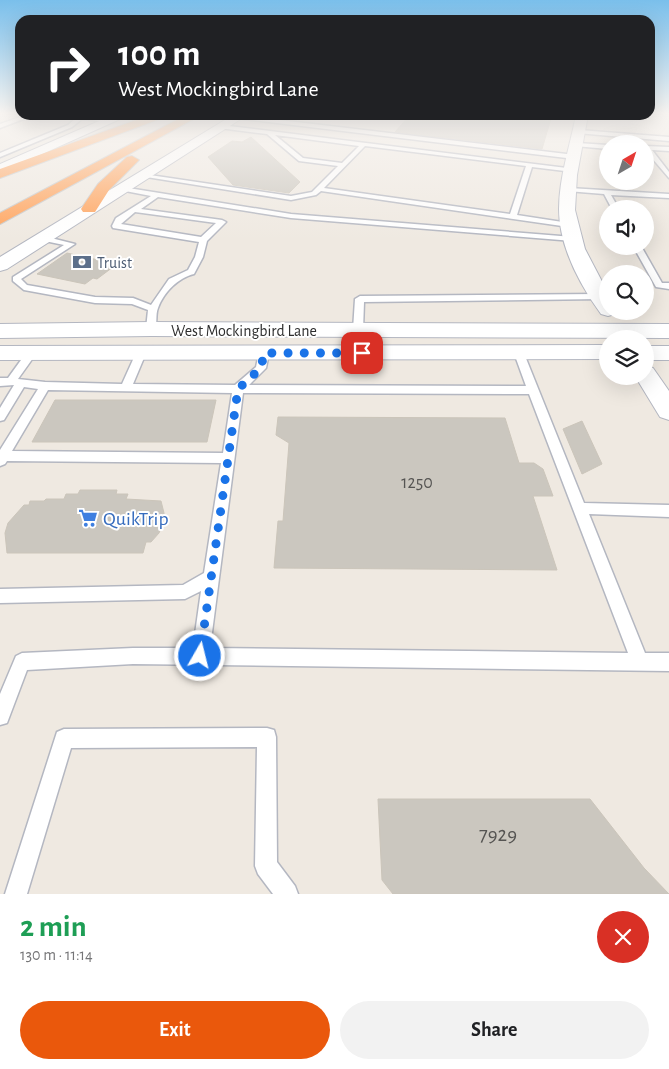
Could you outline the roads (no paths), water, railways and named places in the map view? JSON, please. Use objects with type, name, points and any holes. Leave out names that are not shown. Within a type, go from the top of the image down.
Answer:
[{"type":"highway","points":[[0,174],[50,156]]},
{"type":"highway","points":[[70,163],[85,156]]},
{"type":"highway","points":[[0,219],[119,156]]},
{"type":"highway","points":[[89,209],[103,187],[120,170],[139,156]]},
{"type":"main road","points":[[0,170],[32,156]]},
{"type":"main road","points":[[0,265],[176,156]]},
{"type":"main road","points":[[575,156],[569,190],[571,232],[579,256],[599,294]]},
{"type":"main road","points":[[141,353],[152,319]]},
{"type":"main road","name":"West Mockingbird Lane","points":[[0,353],[30,342],[152,319],[358,330],[599,335]]},
{"type":"main road","points":[[0,324],[30,342]]},
{"type":"main road","name":"West Mockingbird Lane","points":[[0,331],[30,342],[141,353],[599,352]]},
{"type":"main road","name":"West Mockingbird Lane","points":[[654,333],[669,332]]},
{"type":"main road","points":[[654,353],[669,353]]},
{"type":"main road","points":[[653,385],[669,411]]},
{"type":"lane","points":[[296,156],[301,160],[343,165]]},
{"type":"lane","points":[[143,176],[292,198],[314,194],[352,156]]},
{"type":"lane","points":[[461,156],[530,164],[559,156]]},
{"type":"lane","points":[[654,158],[669,176]]},
{"type":"lane","points":[[513,217],[530,164]]},
{"type":"lane","points":[[122,189],[291,216],[571,232]]},
{"type":"lane","points":[[320,189],[513,217],[571,232]]},
{"type":"lane","points":[[569,190],[669,196]]},
{"type":"lane","points":[[606,192],[611,200]]},
{"type":"lane","points":[[158,194],[119,220],[116,226],[203,240]]},
{"type":"lane","points":[[43,238],[71,244],[16,279],[24,287],[95,300],[133,300],[152,319],[166,288],[181,273],[191,272],[199,257],[203,240],[238,208]]},
{"type":"lane","points":[[133,210],[226,218]]},
{"type":"lane","points":[[642,255],[659,285],[669,286]]},
{"type":"lane","points":[[358,330],[360,299],[599,306]]},
{"type":"lane","points":[[0,416],[11,382],[30,342]]},
{"type":"lane","points":[[127,386],[141,353]]},
{"type":"lane","points":[[200,656],[238,389],[261,368],[264,353]]},
{"type":"lane","points":[[519,353],[640,662]]},
{"type":"lane","points":[[11,382],[45,386],[238,389],[534,390]]},
{"type":"lane","points":[[2,459],[45,386]]},
{"type":"lane","points":[[2,459],[228,458]]},
{"type":"lane","points":[[580,508],[669,511]]},
{"type":"lane","points":[[0,596],[185,592],[211,578]]},
{"type":"lane","points":[[0,716],[22,662],[132,656],[200,656],[669,662]]},
{"type":"lane","points":[[16,894],[64,739],[267,737],[266,866],[287,894]]},
{"type":"place","name":"Truist","points":[[82,262]]},
{"type":"place","name":"QuikTrip","points":[[88,518]]}]
